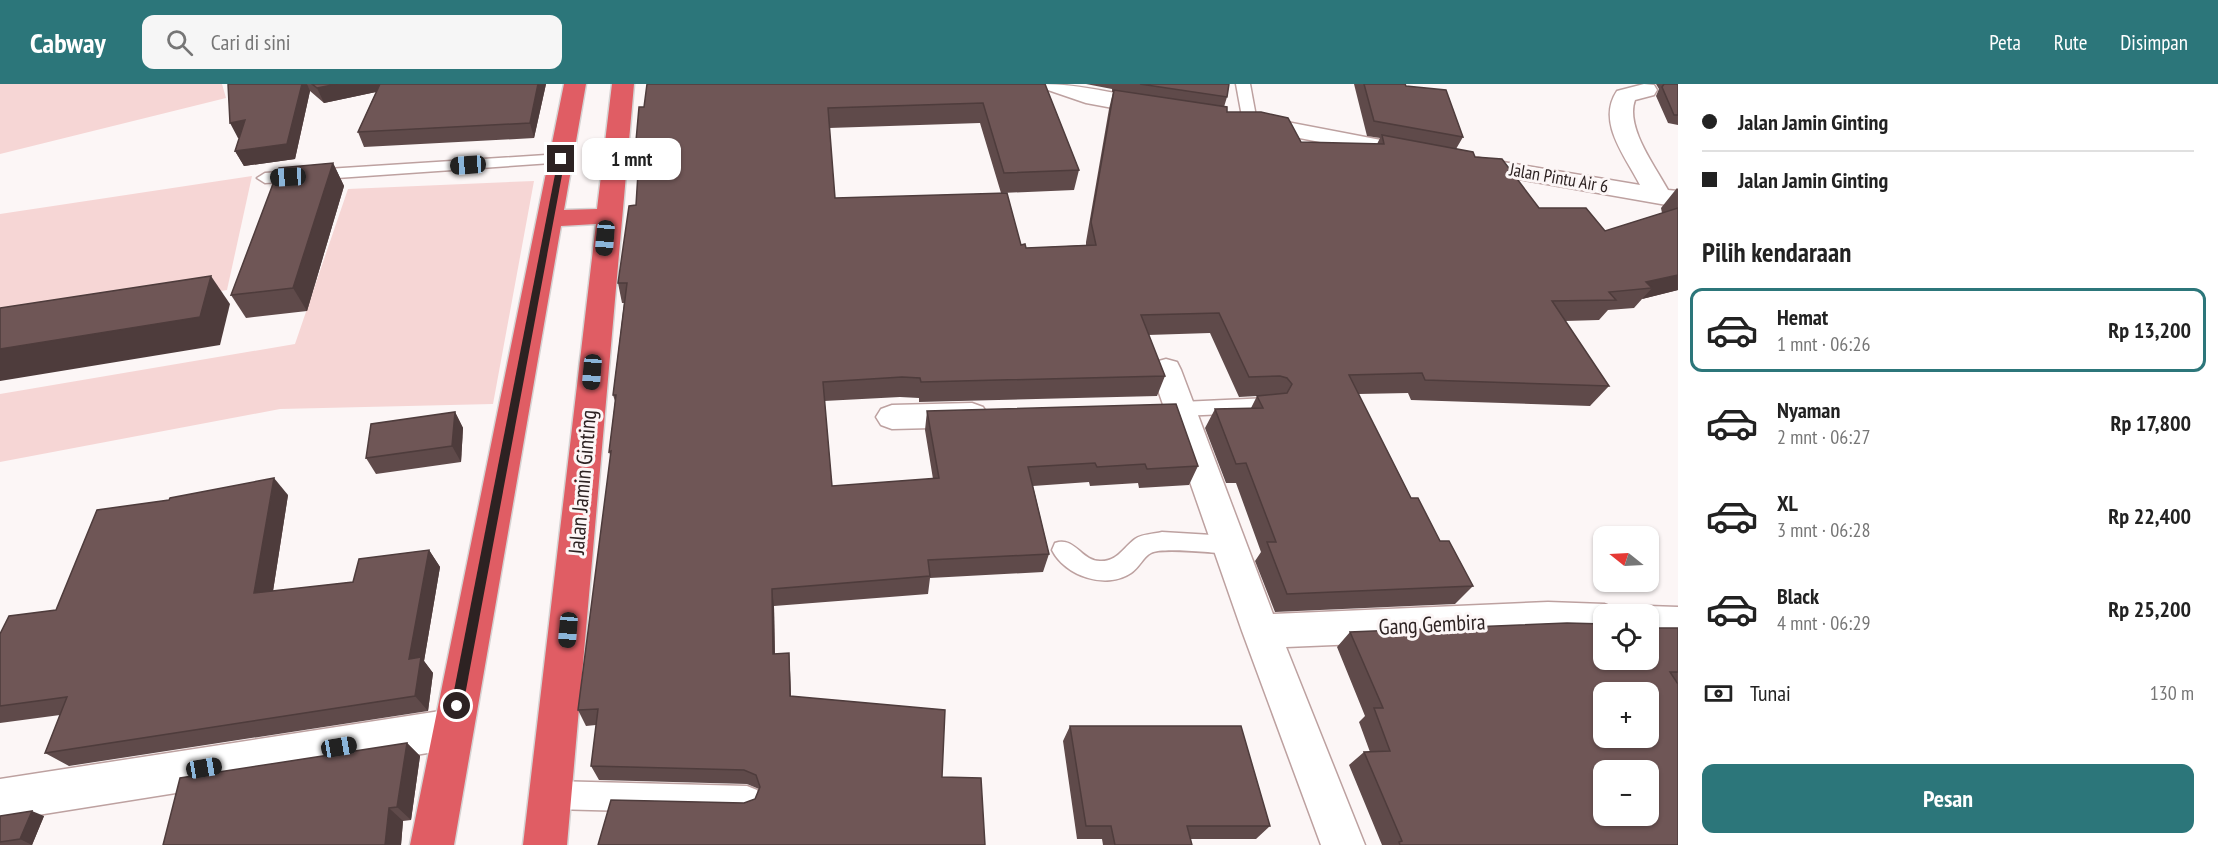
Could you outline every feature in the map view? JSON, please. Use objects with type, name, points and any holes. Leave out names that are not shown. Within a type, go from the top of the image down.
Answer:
[{"type":"highway","points":[[432,845],[575,84]]},
{"type":"highway","name":"Jalan Jamin Ginting","points":[[545,845],[552,795],[622,84]]},
{"type":"highway","points":[[549,219],[608,216]]},
{"type":"street","points":[[1053,84],[1089,90],[1180,112]]},
{"type":"street","points":[[1646,90],[1625,96],[1620,118],[1621,125],[1668,197]]},
{"type":"street","name":"Jalan Pintu Air 6","points":[[1238,120],[1436,158],[1668,197]]},
{"type":"street","points":[[1166,370],[1163,409],[1229,546],[1343,845]]},
{"type":"street","points":[[892,417],[996,414]]},
{"type":"street","name":"Gang Gembira","points":[[1261,632],[1548,619],[1593,621]]},
{"type":"street","points":[[1659,623],[1678,624]]},
{"type":"street","points":[[0,800],[453,729]]},
{"type":"lane","points":[[1238,120],[1243,84]]},
{"type":"lane","points":[[265,178],[561,159]]},
{"type":"lane","points":[[1163,409],[1269,405]]},
{"type":"lane","points":[[1063,550],[1079,565],[1100,571],[1122,566],[1144,545],[1162,541],[1229,546]]},
{"type":"lane","points":[[552,795],[747,800]]},
{"type":"shaded area","points":[[0,84],[222,84],[226,98],[0,154]]},
{"type":"shaded area","points":[[252,176],[227,290],[0,328],[0,214]]},
{"type":"shaded area","points":[[534,181],[493,404],[280,409],[0,462],[0,394],[295,344],[348,189]]},
{"type":"building","points":[[228,84],[302,84],[287,144],[235,151],[245,120],[230,123]]},
{"type":"building","points":[[312,84],[337,84],[317,88]]},
{"type":"building","points":[[380,84],[538,84],[530,123],[358,132]]},
{"type":"building","points":[[647,84],[1045,84],[1079,170],[1004,173],[983,103],[828,108],[835,198],[1007,193],[1021,245],[1025,244],[1026,248],[1096,245],[1091,222],[1114,90],[1227,107],[1227,112],[1261,112],[1288,118],[1301,142],[1384,144],[1382,135],[1473,152],[1475,157],[1502,159],[1539,208],[1586,208],[1605,231],[1678,208],[1678,275],[1646,282],[1652,288],[1609,292],[1616,300],[1552,301],[1609,386],[1425,380],[1422,373],[1349,375],[1411,498],[1418,498],[1440,541],[1449,541],[1473,586],[1287,594],[1267,542],[1276,542],[1246,463],[1236,464],[1215,409],[1263,408],[1257,396],[1287,393],[1292,384],[1287,378],[1280,376],[1249,377],[1219,313],[1141,315],[1165,376],[921,382],[920,378],[902,377],[823,382],[832,486],[939,478],[927,411],[1176,404],[1198,466],[1147,469],[1145,464],[1097,467],[1095,463],[1028,467],[1049,554],[928,560],[930,576],[772,589],[773,654],[789,653],[790,696],[945,710],[942,777],[981,778],[985,845],[598,845],[611,800],[744,803],[755,799],[760,787],[756,775],[744,770],[591,766],[598,709],[578,710],[611,451],[609,452],[616,395],[613,395],[627,283],[618,283],[629,206],[636,205],[640,141],[636,141],[639,107],[644,107]]},
{"type":"building","points":[[1140,84],[1229,84],[1227,97]]},
{"type":"building","points":[[1364,84],[1405,84],[1406,86],[1446,90],[1463,137],[1374,121]]},
{"type":"building","points":[[1664,84],[1678,84],[1678,115],[1674,115],[1662,87]]},
{"type":"building","points":[[333,163],[293,288],[231,295],[279,168]]},
{"type":"building","points":[[211,276],[200,317],[0,349],[0,308]]},
{"type":"building","points":[[455,412],[452,446],[366,458],[371,424]]},
{"type":"building","points":[[274,478],[254,593],[353,582],[359,559],[429,550],[409,659],[421,657],[415,696],[45,753],[67,697],[0,706],[0,634],[9,616],[56,610],[97,510],[169,500]]},
{"type":"building","points":[[1593,624],[1593,670],[1659,670],[1659,628],[1678,628],[1678,672],[1670,672],[1678,684],[1678,845],[1400,845],[1399,842],[1402,841],[1364,752],[1390,751],[1374,708],[1383,708],[1350,632]]},
{"type":"building","points":[[1070,726],[1241,726],[1270,826],[1187,826],[1192,845],[1115,845],[1111,826],[1086,826]]},
{"type":"building","points":[[407,743],[397,807],[389,808],[385,845],[163,845],[180,778]]},
{"type":"building","points":[[32,811],[20,839],[0,842],[0,816]]},
{"type":"route","points":[[457,706],[561,159]]}]
